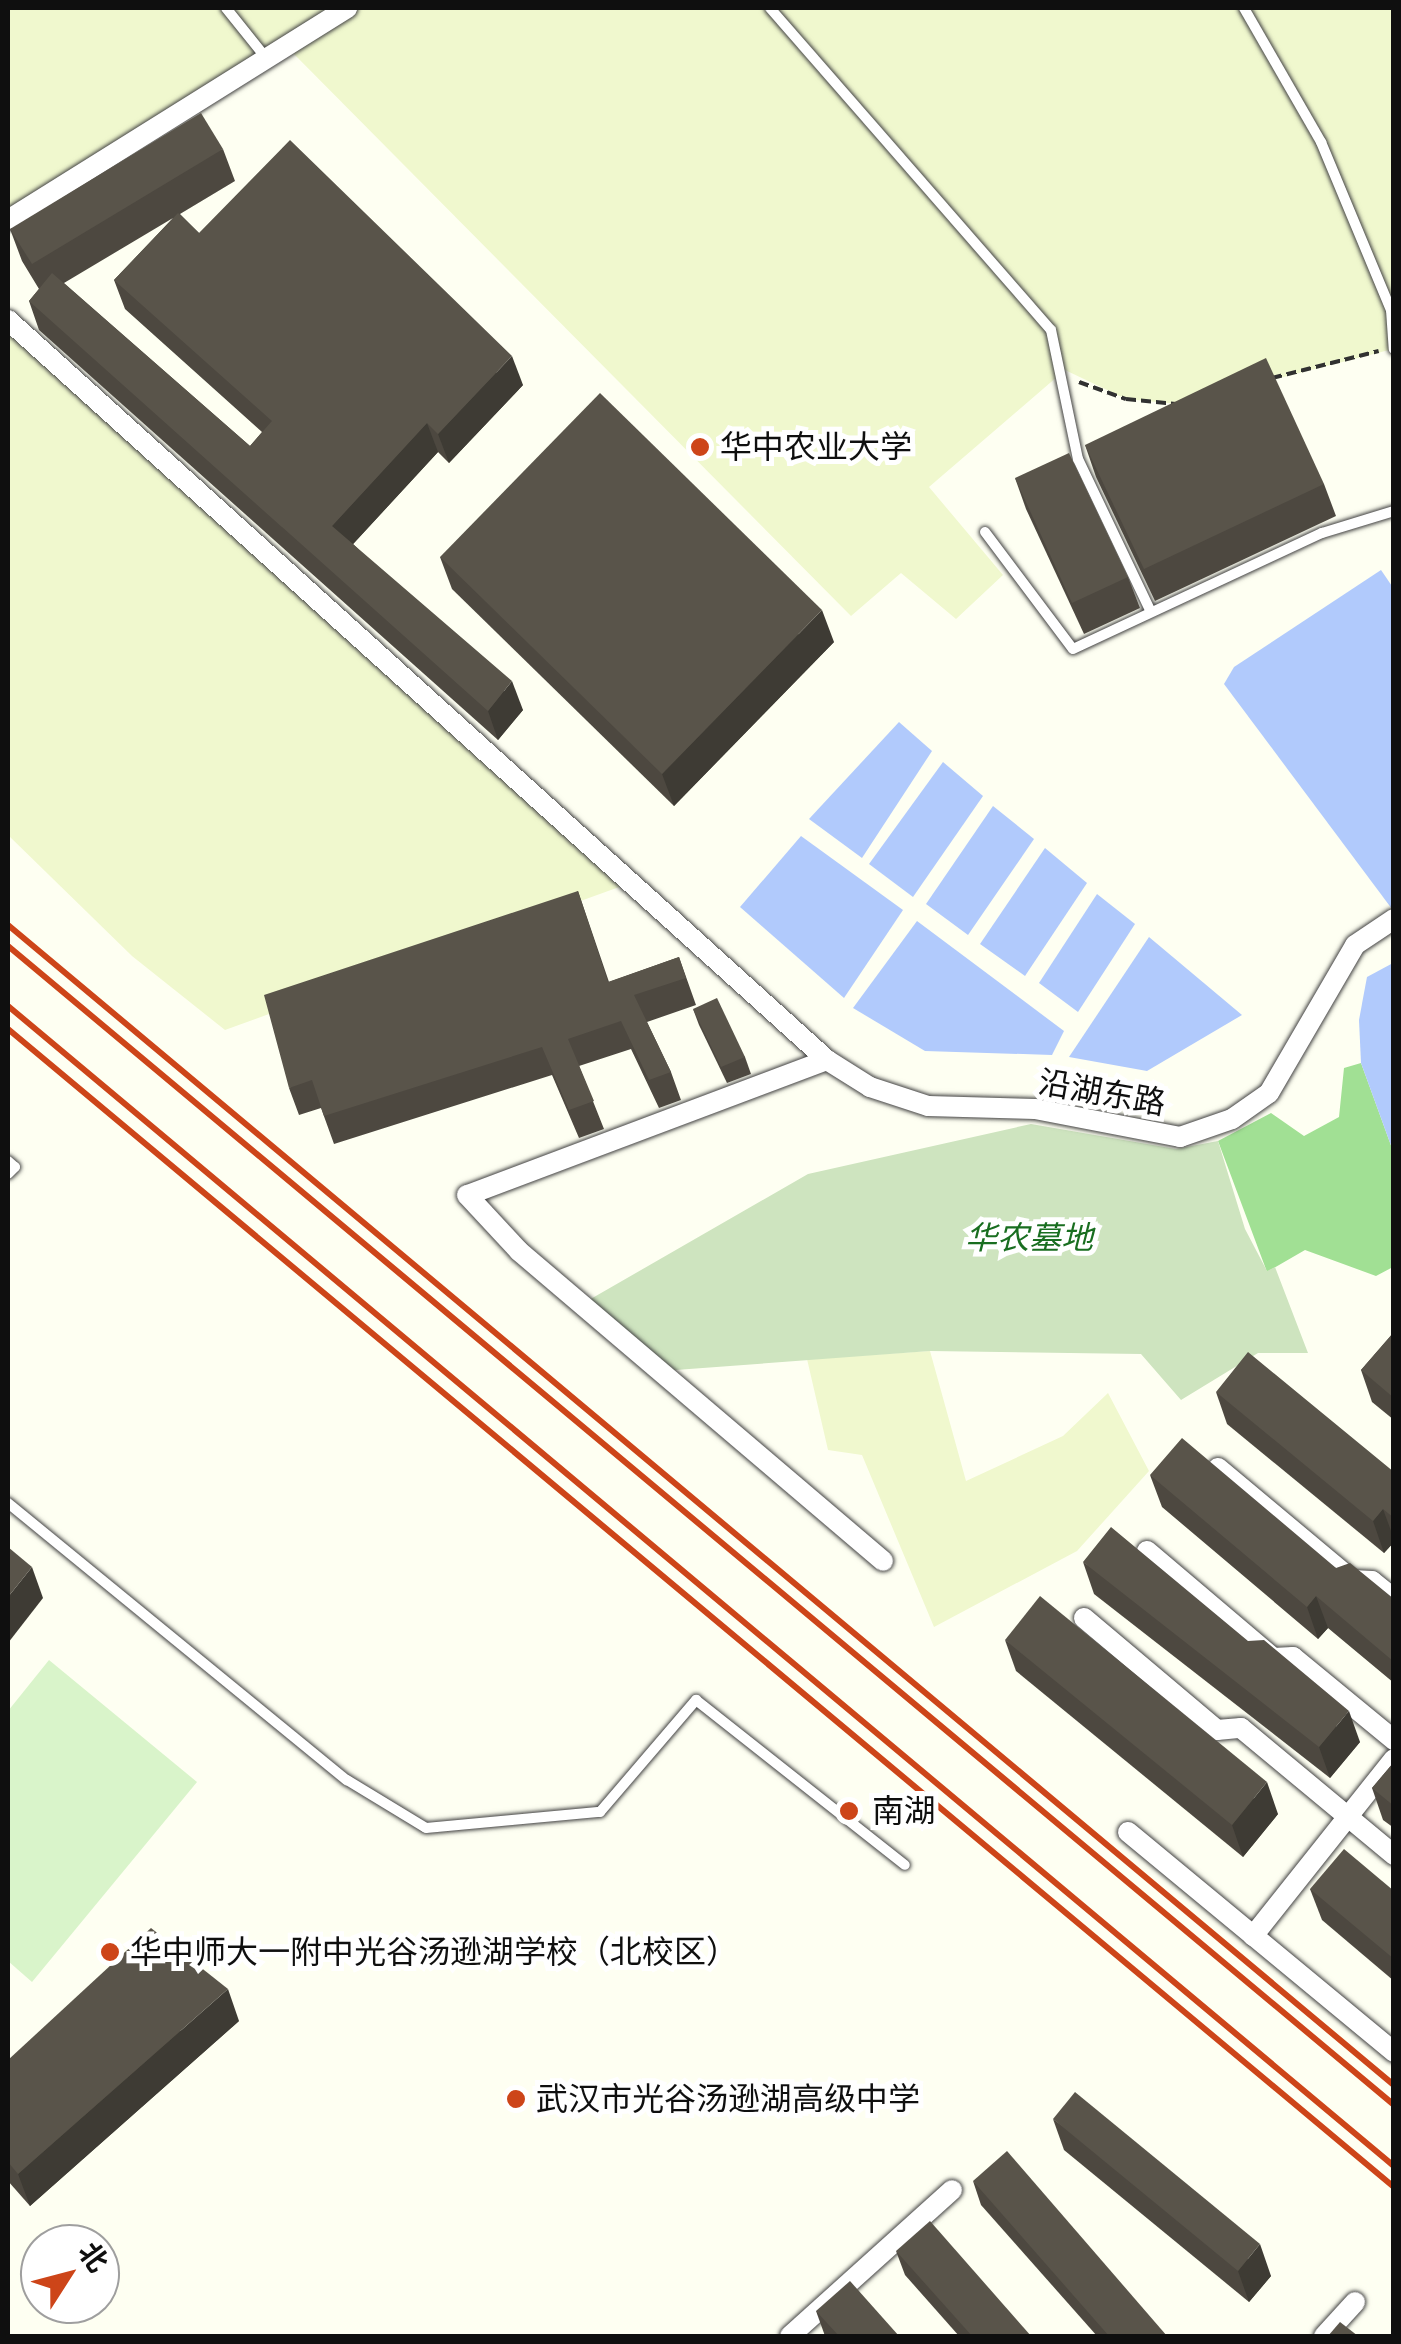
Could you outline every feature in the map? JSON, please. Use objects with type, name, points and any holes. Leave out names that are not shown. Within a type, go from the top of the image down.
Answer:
[{"type":"street","points":[[8,220],[347,8]]},
{"type":"street","name":"沿湖东路","points":[[8,320],[827,1060],[928,1106],[1035,1109],[1180,1137],[1232,1119],[1269,1092],[1355,945],[1394,919]]},
{"type":"street","points":[[827,1060],[467,1195],[519,1251],[882,1560]]},
{"type":"street","points":[[1218,1468],[1352,1580],[1372,1581],[1394,1599]]},
{"type":"street","points":[[1147,1551],[1273,1658],[1293,1657],[1394,1740]]},
{"type":"street","points":[[1084,1618],[1218,1730],[1240,1728],[1394,1855]]},
{"type":"street","points":[[1253,1936],[1394,1759]]},
{"type":"street","points":[[1128,1832],[1394,2052]]},
{"type":"street","points":[[790,2336],[952,2190]]},
{"type":"street","points":[[1324,2336],[1356,2302]]},
{"type":"lane","points":[[226,8],[266,58]]},
{"type":"lane","points":[[770,8],[1051,330],[1066,369],[1078,459],[1150,610]]},
{"type":"lane","points":[[1244,8],[1321,142],[1390,310],[1393,348]]},
{"type":"lane","points":[[985,532],[1072,649],[1150,610],[1394,510]]},
{"type":"lane","points":[[8,1160],[16,1167],[8,1174]]},
{"type":"lane","points":[[8,1503],[347,1780],[426,1828],[600,1812],[696,1700],[906,1866]]},
{"type":"path","points":[[1252,384],[1393,348]]},
{"type":"path","points":[[1066,369],[1126,400],[1197,399]]},
{"type":"green space","points":[[8,8],[1393,8],[1393,349],[1178,404],[1126,399],[1065,370],[929,487],[1003,575],[956,619],[901,573],[851,616],[286,46],[8,220]]},
{"type":"green space","points":[[8,320],[633,882],[225,1030],[132,956],[8,835]]},
{"type":"green space","points":[[1361,1063],[1393,1151],[1393,1267],[1376,1276],[1305,1250],[1267,1272],[1218,1141],[1271,1113],[1304,1136],[1339,1117],[1344,1068]]},
{"type":"green space","name":"华农墓地","points":[[1031,1124],[1176,1149],[1218,1141],[1245,1229],[1267,1271],[1275,1267],[1308,1353],[1258,1353],[1181,1400],[1141,1354],[930,1351],[662,1371],[575,1308],[808,1174]]},
{"type":"green space","points":[[930,1351],[966,1481],[1063,1436],[1108,1393],[1149,1471],[1077,1551],[934,1627],[862,1455],[828,1450],[807,1359]]},
{"type":"green space","points":[[49,1660],[197,1782],[32,1982],[8,1961],[8,1711]]},
{"type":"water","points":[[1381,570],[1394,589],[1392,909],[1224,684],[1234,667]]},
{"type":"water","points":[[899,722],[932,751],[862,858],[809,819]]},
{"type":"water","points":[[943,762],[983,796],[913,897],[869,864]]},
{"type":"water","points":[[993,806],[1034,839],[968,935],[926,904]]},
{"type":"water","points":[[801,836],[903,910],[844,998],[740,907]]},
{"type":"water","points":[[1045,848],[1087,883],[1025,976],[980,944]]},
{"type":"water","points":[[1097,894],[1135,924],[1078,1012],[1039,983]]},
{"type":"water","points":[[917,921],[1064,1031],[1052,1055],[925,1051],[853,1008]]},
{"type":"water","points":[[1149,937],[1242,1015],[1147,1071],[1069,1057]]},
{"type":"water","points":[[1393,963],[1393,1151],[1361,1063],[1359,1020],[1367,977]]},
{"type":"building","points":[[201,113],[223,149],[32,264],[10,229]]},
{"type":"building","points":[[290,140],[512,356],[438,434],[427,423],[332,526],[512,681],[488,711],[29,301],[52,273],[250,446],[272,421],[114,280],[178,213],[199,233]]},
{"type":"building","points":[[1266,358],[1324,484],[1144,569],[1085,445]]},
{"type":"building","points":[[600,393],[822,610],[662,774],[440,557]]},
{"type":"building","points":[[1069,453],[1128,577],[1072,603],[1015,478]]},
{"type":"building","points":[[578,891],[608,982],[679,957],[686,978],[634,995],[671,1072],[649,1080],[621,1021],[568,1039],[594,1101],[569,1110],[542,1047],[324,1116],[312,1080],[289,1088],[264,995]]},
{"type":"building","points":[[717,998],[745,1057],[721,1067],[693,1009]]},
{"type":"building","points":[[1394,1332],[1394,1398],[1361,1370]]},
{"type":"building","points":[[1248,1352],[1394,1472],[1394,1518],[1383,1509],[1373,1521],[1216,1392]]},
{"type":"building","points":[[1182,1438],[1336,1568],[1350,1563],[1394,1599],[1393,1661],[1316,1596],[1307,1607],[1150,1475]]},
{"type":"building","points":[[1111,1527],[1248,1641],[1264,1640],[1349,1711],[1319,1747],[1083,1562]]},
{"type":"building","points":[[8,1547],[32,1567],[8,1597]]},
{"type":"building","points":[[1040,1596],[1267,1782],[1232,1825],[1005,1640]]},
{"type":"building","points":[[1394,1762],[1394,1806],[1372,1788]]},
{"type":"building","points":[[1344,1849],[1394,1891],[1394,1959],[1310,1889]]},
{"type":"building","points":[[151,1928],[228,1989],[18,2174],[8,2162],[8,2060]]},
{"type":"building","points":[[1075,2092],[1260,2244],[1238,2271],[1053,2119]]},
{"type":"building","points":[[1007,2151],[1167,2336],[1109,2336],[973,2181]]},
{"type":"building","points":[[930,2221],[1031,2336],[972,2336],[896,2251]]},
{"type":"building","points":[[850,2281],[899,2336],[839,2336],[816,2311]]},
{"type":"building","points":[[1340,2322],[1358,2336],[1328,2336]]},
{"type":"railway","points":[[8,925],[1394,2085]]},
{"type":"railway","points":[[8,946],[1394,2105]]},
{"type":"railway","points":[[8,1006],[1394,2166]]},
{"type":"railway","points":[[8,1029],[1394,2187]]},
{"type":"place","name":"华中农业大学","points":[[700,447]]},
{"type":"place","name":"南湖","points":[[849,1811]]},
{"type":"place","name":"华中师大一附中光谷汤逊湖学校（北校区）","points":[[110,1952]]},
{"type":"place","name":"武汉市光谷汤逊湖高级中学","points":[[516,2099]]}]
